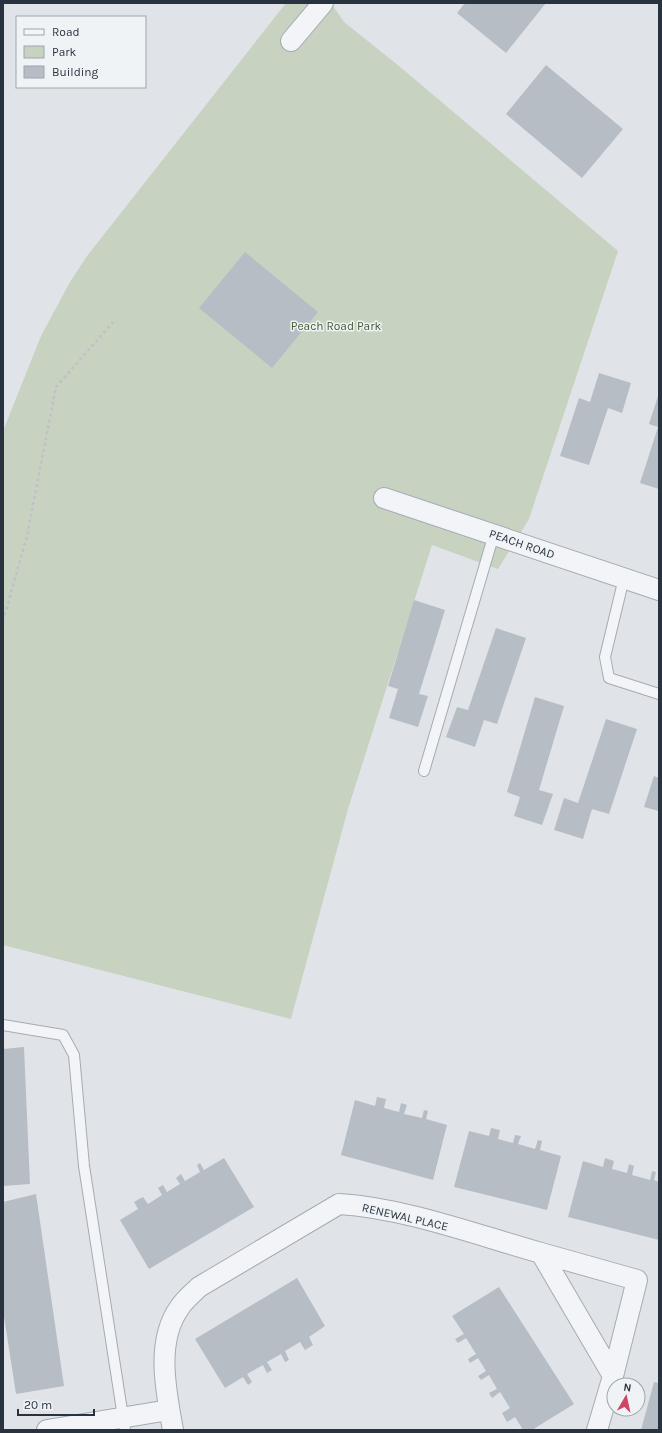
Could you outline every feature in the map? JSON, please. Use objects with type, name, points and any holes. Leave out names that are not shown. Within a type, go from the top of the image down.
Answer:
[{"type":"street","points":[[291,41],[323,3]]},
{"type":"street","name":"PEACH ROAD","points":[[384,498],[659,590]]},
{"type":"street","name":"RENEWAL PLACE","points":[[173,1430],[169,1410],[165,1358],[166,1335],[180,1306],[199,1287],[340,1204],[365,1206],[408,1216],[637,1280],[613,1376]]},
{"type":"street","points":[[541,1253],[613,1376],[597,1430]]},
{"type":"street","points":[[47,1430],[124,1423],[169,1410]]},
{"type":"lane","points":[[424,771],[494,534]]},
{"type":"lane","points":[[624,578],[605,657],[609,678],[659,694]]},
{"type":"lane","points":[[3,1026],[62,1035],[74,1055],[84,1166],[124,1423]]},
{"type":"path","points":[[3,622],[27,536],[56,387],[112,322]]},
{"type":"green space","name":"Peach Road Park","points":[[286,3],[331,3],[344,22],[399,66],[618,251],[529,519],[498,569],[432,545],[348,809],[291,1019],[3,945],[3,431],[41,336],[70,282],[87,256]]},
{"type":"building","points":[[465,3],[546,3],[506,53],[457,13]]},
{"type":"building","points":[[546,65],[623,129],[582,178],[506,114]]},
{"type":"building","points":[[245,252],[318,312],[272,368],[199,308]]},
{"type":"building","points":[[599,373],[631,383],[622,413],[608,408],[589,465],[560,456],[579,398],[590,402]]},
{"type":"building","points":[[659,393],[659,489],[640,483],[658,427],[649,424]]},
{"type":"building","points":[[414,600],[445,610],[419,694],[428,696],[418,727],[389,718],[398,689],[388,686]]},
{"type":"building","points":[[496,628],[526,638],[497,724],[484,720],[475,747],[446,737],[457,707],[468,710]]},
{"type":"building","points":[[535,697],[564,706],[539,790],[553,794],[542,825],[514,816],[520,797],[507,792]]},
{"type":"building","points":[[606,719],[637,729],[609,814],[592,809],[583,839],[554,830],[564,798],[578,803]]},
{"type":"building","points":[[654,776],[659,778],[659,811],[644,807]]},
{"type":"building","points":[[24,1047],[30,1184],[3,1186],[3,1049]]},
{"type":"building","points":[[377,1097],[386,1099],[384,1108],[399,1112],[401,1103],[407,1105],[404,1114],[422,1118],[424,1110],[428,1111],[426,1119],[447,1125],[433,1180],[341,1155],[355,1100],[375,1106]]},
{"type":"building","points":[[491,1128],[500,1130],[498,1139],[513,1143],[515,1135],[521,1136],[518,1144],[535,1149],[538,1140],[542,1141],[540,1150],[561,1156],[547,1210],[454,1187],[469,1131],[489,1136]]},
{"type":"building","points":[[224,1158],[254,1207],[149,1269],[120,1220],[138,1209],[134,1202],[139,1199],[143,1197],[148,1204],[162,1195],[158,1188],[163,1185],[167,1192],[180,1184],[176,1178],[181,1174],[185,1181],[200,1172],[197,1165],[200,1163],[204,1170]]},
{"type":"building","points":[[605,1158],[614,1161],[612,1169],[627,1173],[629,1164],[634,1166],[632,1175],[650,1180],[652,1171],[656,1172],[654,1180],[659,1182],[659,1240],[568,1217],[583,1161],[603,1167]]},
{"type":"building","points":[[36,1194],[64,1386],[16,1394],[3,1310],[3,1202]]},
{"type":"building","points":[[297,1278],[325,1326],[309,1337],[313,1345],[305,1350],[300,1342],[285,1351],[289,1360],[285,1362],[281,1354],[267,1362],[272,1370],[267,1373],[263,1365],[247,1374],[252,1382],[248,1385],[243,1377],[225,1388],[195,1339]]},
{"type":"building","points":[[499,1287],[574,1404],[532,1430],[523,1430],[515,1417],[507,1422],[502,1413],[510,1408],[500,1392],[492,1398],[489,1393],[497,1389],[489,1375],[481,1380],[478,1376],[486,1371],[478,1358],[470,1363],[468,1359],[476,1354],[466,1338],[458,1343],[455,1339],[464,1334],[452,1316]]},
{"type":"building","points":[[654,1382],[659,1383],[659,1430],[641,1430],[645,1417],[646,1417],[646,1412]]}]
